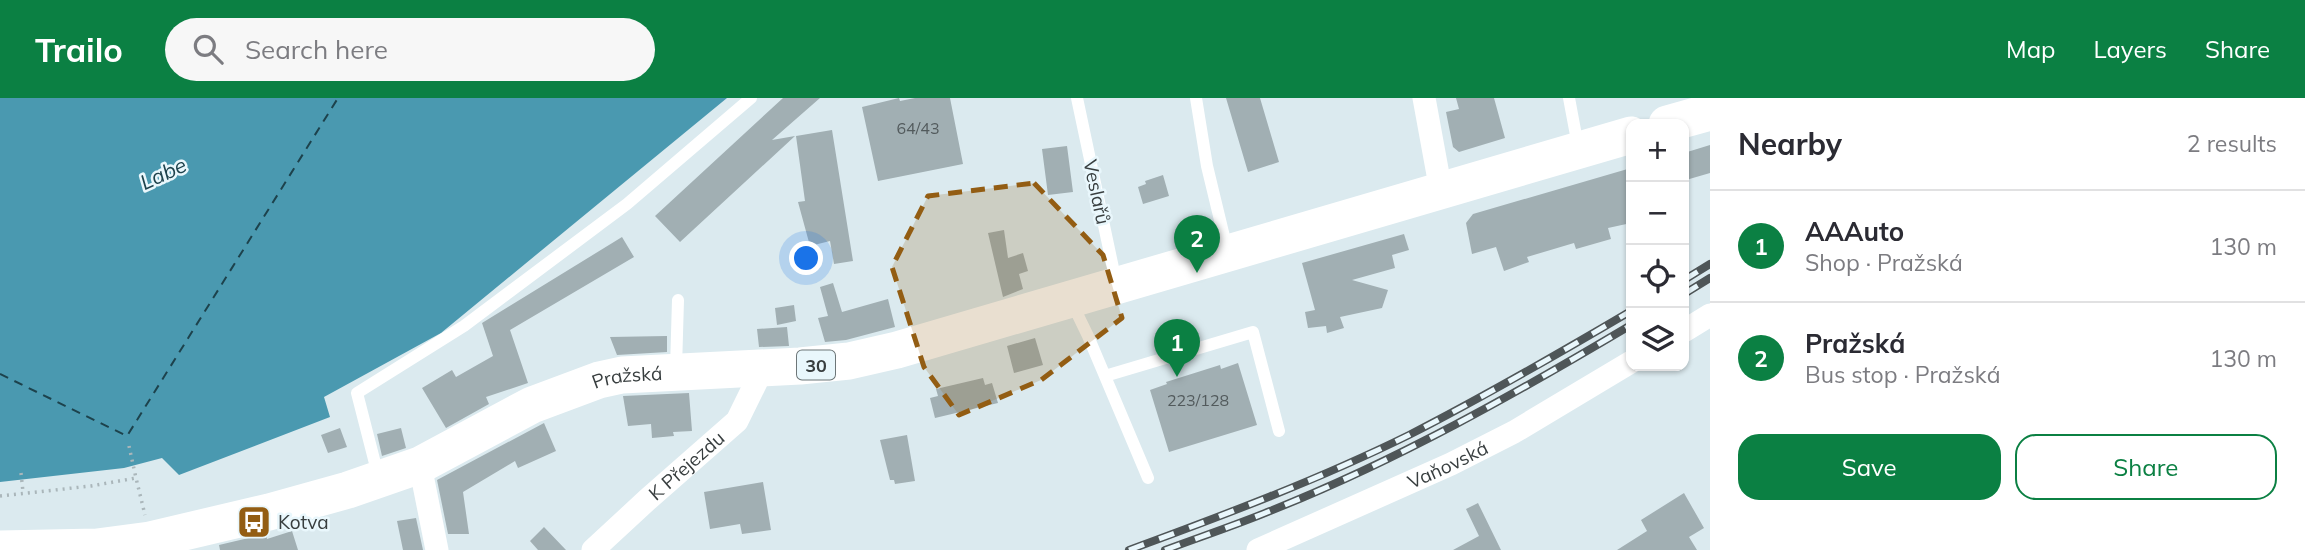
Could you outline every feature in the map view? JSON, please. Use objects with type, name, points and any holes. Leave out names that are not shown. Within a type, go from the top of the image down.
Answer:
[{"type":"main road","points":[[1685,119],[1710,112]]},
{"type":"main road","name":"Pražská","points":[[0,549],[97,547],[150,540],[269,512],[348,490],[420,465],[532,405],[586,384],[622,375],[849,361],[898,350],[1626,136]]},
{"type":"street","points":[[1424,98],[1441,191]]},
{"type":"street","points":[[1689,328],[1710,315]]},
{"type":"street","name":"Vaňovská","points":[[1258,550],[1461,459],[1514,432],[1626,365]]},
{"type":"street","name":"K Přejezdu","points":[[593,550],[646,499],[737,421],[762,368]]},
{"type":"street","points":[[420,465],[436,550]]},
{"type":"lane","points":[[379,479],[357,393],[464,326],[627,204],[751,98]]},
{"type":"lane","name":"Veslařů","points":[[1077,98],[1116,286]]},
{"type":"lane","points":[[1196,98],[1207,166],[1228,253]]},
{"type":"lane","points":[[1569,98],[1578,150]]},
{"type":"lane","points":[[676,372],[678,300]]},
{"type":"lane","points":[[1070,300],[1147,478]]},
{"type":"lane","points":[[1105,376],[1253,332],[1279,431]]},
{"type":"path","points":[[129,446],[145,517]]},
{"type":"path","points":[[21,473],[23,492]]},
{"type":"path","points":[[0,496],[136,478]]},
{"type":"highlighted area","points":[[1034,183],[1103,255],[1122,318],[1041,380],[959,415],[924,367],[892,267],[928,196]]},
{"type":"water","name":"Labe","points":[[0,98],[727,98],[441,333],[324,397],[330,417],[179,475],[162,458],[124,468],[0,482]]},
{"type":"building","points":[[783,98],[820,98],[772,140],[795,136],[680,242],[655,216]]},
{"type":"building","points":[[899,98],[900,101],[950,98],[963,164],[878,181],[862,107]]},
{"type":"building","points":[[1226,98],[1260,98],[1279,162],[1248,172]]},
{"type":"building","points":[[1456,98],[1494,98],[1505,138],[1459,152],[1453,147],[1446,112],[1459,109]]},
{"type":"building","points":[[832,130],[853,261],[834,264],[830,241],[810,246],[798,202],[805,201],[796,136]]},
{"type":"building","points":[[1710,145],[1710,173],[1689,179],[1689,151]]},
{"type":"building","points":[[1067,146],[1073,192],[1048,195],[1042,149]]},
{"type":"building","points":[[1626,169],[1626,224],[1608,228],[1611,239],[1576,249],[1574,243],[1527,257],[1529,262],[1504,271],[1496,247],[1472,254],[1466,223],[1473,214]]},
{"type":"building","points":[[1163,175],[1169,196],[1143,204],[1138,187],[1146,184],[1145,181]]},
{"type":"building","points":[[1004,230],[1008,258],[1023,253],[1028,271],[1019,274],[1023,289],[1003,297],[988,233]]},
{"type":"building","points":[[1404,234],[1409,250],[1392,255],[1395,268],[1352,280],[1388,290],[1382,308],[1340,317],[1344,328],[1327,333],[1326,326],[1308,328],[1305,312],[1315,310],[1302,263]]},
{"type":"building","points":[[622,237],[634,257],[510,330],[528,383],[486,397],[489,404],[446,428],[422,388],[452,370],[456,377],[493,356],[482,323]]},
{"type":"building","points":[[833,283],[842,312],[888,299],[895,327],[846,340],[825,342],[818,318],[828,316],[820,287]]},
{"type":"building","points":[[794,305],[796,321],[777,325],[775,308]]},
{"type":"building","points":[[787,327],[789,346],[759,347],[757,329]]},
{"type":"building","points":[[667,336],[667,352],[617,355],[610,337]]},
{"type":"building","points":[[1035,338],[1043,365],[1014,373],[1007,346]]},
{"type":"building","points":[[1238,363],[1257,425],[1169,452],[1150,390],[1167,384],[1166,382],[1220,365],[1221,369]]},
{"type":"building","points":[[983,378],[985,385],[992,383],[998,403],[935,418],[930,398],[938,396],[936,389]]},
{"type":"building","points":[[689,393],[692,431],[673,432],[674,436],[652,438],[651,424],[628,426],[623,396]]},
{"type":"building","points":[[544,423],[556,451],[518,468],[515,461],[463,492],[469,534],[448,534],[437,480]]},
{"type":"building","points":[[340,428],[347,447],[328,453],[321,435]]},
{"type":"building","points":[[401,428],[406,448],[382,456],[377,434]]},
{"type":"building","points":[[907,435],[915,481],[895,484],[894,480],[890,480],[880,440]]},
{"type":"building","points":[[763,482],[771,530],[742,534],[740,524],[710,529],[704,492]]},
{"type":"building","points":[[1684,493],[1704,528],[1689,537],[1697,550],[1617,550],[1647,531],[1641,520]]},
{"type":"building","points":[[1478,503],[1501,550],[1453,550],[1479,536],[1466,509]]},
{"type":"building","points":[[416,518],[423,550],[403,550],[397,521]]},
{"type":"building","points":[[544,527],[566,550],[538,550],[530,541]]},
{"type":"building","points":[[292,531],[298,550],[220,550],[219,545],[266,534],[267,539]]},
{"type":"ferry route","points":[[0,374],[127,436],[338,98]]},
{"type":"railway","points":[[1689,277],[1710,264]]},
{"type":"railway","points":[[1689,291],[1710,278]]},
{"type":"railway","points":[[1129,550],[1270,496],[1409,435],[1626,314]]},
{"type":"railway","points":[[1165,550],[1257,516],[1363,471],[1499,401],[1626,328]]},
{"type":"place","name":"Pražská","points":[[1197,273]]},
{"type":"place","name":"AAAuto","points":[[1177,377]]},
{"type":"place","name":"Kotva","points":[[254,522]]}]
